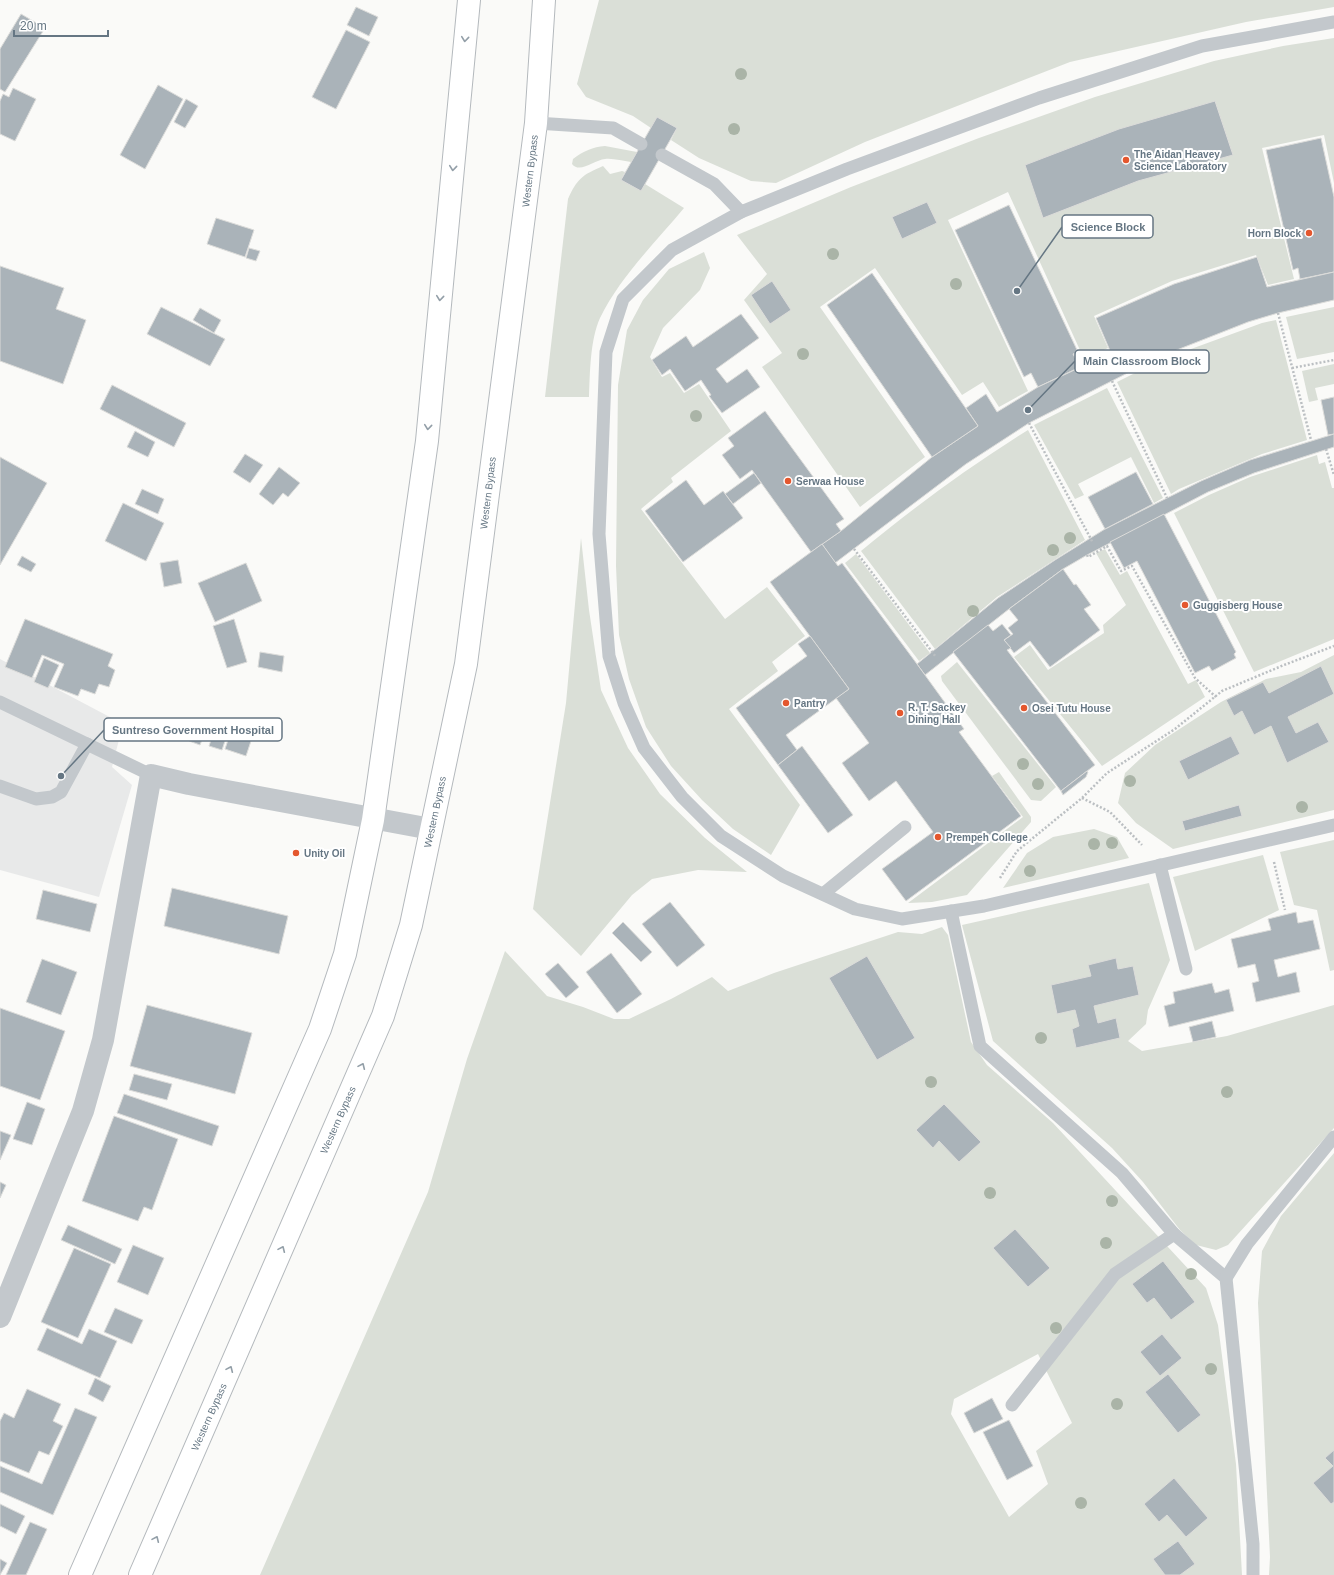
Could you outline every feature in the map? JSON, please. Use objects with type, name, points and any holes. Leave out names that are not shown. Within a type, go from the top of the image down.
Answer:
[{"type":"highway","points":[[80,1575],[320,1029],[345,954],[373,820],[427,441],[469,0]]},
{"type":"highway","name":"Western Bypass","points":[[140,1575],[383,1016],[411,925],[466,664],[536,122],[544,0]]},
{"type":"highway","points":[[541,34],[557,0]]},
{"type":"street","points":[[0,1317],[83,1111],[103,1040],[151,775],[189,784],[431,830]]},
{"type":"lane","points":[[1334,22],[1202,46],[1039,98],[847,169],[741,212],[672,250],[623,299],[606,352],[599,534],[609,656],[624,703],[644,748],[682,797],[721,836],[783,876],[855,909],[902,919],[984,906],[1334,824]]},
{"type":"lane","points":[[536,122],[613,128],[641,144]]},
{"type":"lane","points":[[662,155],[714,184],[741,212]]},
{"type":"lane","points":[[0,702],[151,775]]},
{"type":"lane","points":[[0,786],[36,799],[52,797],[61,792],[87,744]]},
{"type":"lane","points":[[823,894],[905,827]]},
{"type":"lane","points":[[1160,865],[1186,969]]},
{"type":"lane","points":[[951,911],[980,1046],[1122,1173],[1174,1234],[1226,1278]]},
{"type":"lane","points":[[1253,1575],[1253,1544],[1226,1278],[1247,1244],[1334,1137]]},
{"type":"lane","points":[[1012,1405],[1115,1274],[1174,1234]]},
{"type":"path","points":[[1278,312],[1311,440]]},
{"type":"path","points":[[1292,368],[1334,360]]},
{"type":"path","points":[[1112,381],[1168,498]]},
{"type":"path","points":[[1029,423],[1093,543]]},
{"type":"path","points":[[1326,449],[1334,475]]},
{"type":"path","points":[[1087,555],[1088,557],[1107,546],[1121,571],[1132,566],[1195,678],[1216,697]]},
{"type":"path","points":[[854,549],[936,657]]},
{"type":"path","points":[[984,906],[1017,851],[1082,798],[1107,773],[1175,729],[1222,691],[1334,646]]},
{"type":"path","points":[[1082,798],[1110,812],[1160,865]]},
{"type":"path","points":[[1268,840],[1286,910]]},
{"type":"shaded area","points":[[599,0],[1334,0],[1334,7],[1246,22],[1070,62],[865,142],[776,183],[751,181],[699,158],[671,140],[677,128],[657,117],[651,128],[633,116],[586,97],[577,84]]},
{"type":"shaded area","points":[[1334,38],[1334,183],[1324,135],[1262,148],[1294,279],[1268,285],[1256,255],[1172,281],[1094,316],[1108,348],[1084,359],[1008,192],[948,220],[1028,391],[999,407],[983,382],[962,395],[875,268],[820,307],[925,457],[860,507],[762,367],[782,353],[744,300],[767,274],[737,235],[851,187],[979,138],[1095,97],[1214,61],[1283,46]]},
{"type":"shaded area","points":[[605,146],[637,152],[631,162],[608,159],[579,168],[572,164],[573,159],[584,152],[592,148]]},
{"type":"shaded area","points":[[603,166],[610,174],[622,171],[625,172],[621,180],[641,191],[645,184],[684,208],[617,288],[600,318],[592,346],[589,397],[545,397],[568,199],[577,182],[581,178]]},
{"type":"shaded area","points":[[704,252],[710,268],[700,290],[663,328],[650,357],[662,377],[670,373],[684,393],[699,384],[731,431],[671,478],[673,482],[641,509],[725,619],[767,587],[805,636],[772,662],[778,671],[729,709],[800,805],[771,855],[733,829],[702,800],[671,766],[646,727],[629,679],[619,635],[616,566],[618,385],[627,330],[643,300],[669,269]]},
{"type":"shaded area","points":[[1334,307],[1334,352],[1297,359],[1286,317]]},
{"type":"shaded area","points":[[1276,320],[1307,440],[1262,454],[1179,489],[1171,494],[1117,382],[1161,360],[1262,323]]},
{"type":"shaded area","points":[[1334,364],[1334,384],[1315,388],[1318,400],[1309,402],[1302,371]]},
{"type":"shaded area","points":[[1107,388],[1163,498],[1154,503],[1131,457],[1078,484],[1084,495],[1075,499],[1034,425]]},
{"type":"shaded area","points":[[1028,430],[1085,540],[997,597],[935,649],[861,551],[942,488],[984,458]]},
{"type":"shaded area","points":[[1317,455],[1319,464],[1325,462],[1332,488],[1334,488],[1334,639],[1254,672],[1174,513],[1209,495],[1250,477]]},
{"type":"shaded area","points":[[581,538],[589,610],[601,690],[628,748],[660,794],[705,838],[747,872],[698,870],[652,879],[632,895],[581,956],[533,909],[566,703]]},
{"type":"shaded area","points":[[1105,549],[1120,575],[1127,571],[1188,684],[1196,680],[1205,697],[1102,766],[1014,657],[1030,645],[1048,670],[1104,633],[1103,625],[1126,605],[1096,553]]},
{"type":"shaded area","points":[[856,554],[930,653],[919,661],[845,563]]},
{"type":"shaded area","points":[[1334,655],[1334,810],[1173,849],[1136,823],[1118,803],[1125,773],[1155,745],[1221,702],[1266,679],[1301,672]]},
{"type":"shaded area","points":[[0,659],[123,724],[112,767],[132,785],[99,897],[0,870]]},
{"type":"shaded area","points":[[957,662],[1056,787],[1041,801],[1031,800],[942,681],[941,676]]},
{"type":"shaded area","points":[[999,772],[1031,817],[1031,822],[967,895],[932,902],[908,903],[1023,817],[992,776]]},
{"type":"shaded area","points":[[1094,829],[1117,837],[1129,858],[1003,888],[1027,853],[1053,837]]},
{"type":"shaded area","points":[[1334,840],[1334,970],[1330,971],[1317,910],[1294,905],[1280,852]]},
{"type":"shaded area","points":[[1263,855],[1279,910],[1195,951],[1173,877]]},
{"type":"shaded area","points":[[1149,883],[1170,960],[1148,1010],[1146,1024],[1128,1041],[1142,1051],[1227,1036],[1334,1005],[1334,1128],[1228,1245],[1216,1250],[1196,1245],[1180,1230],[1143,1182],[1112,1148],[993,1041],[962,925]]},
{"type":"shaded area","points":[[942,927],[948,935],[971,1042],[987,1065],[1053,1123],[1206,1288],[1218,1325],[1236,1464],[1242,1575],[260,1575],[428,1192],[467,1059],[505,951],[547,996],[583,1007],[614,1019],[629,1019],[712,977],[728,991],[774,973],[898,932],[922,934]],"holes":[[[1038,1354],[1072,1423],[1036,1451],[1048,1484],[1009,1517],[951,1414],[954,1399]]]},
{"type":"shaded area","points":[[1334,1153],[1334,1575],[1269,1575],[1270,1557],[1258,1303],[1262,1251],[1281,1216]]},
{"type":"building","points":[[356,7],[378,17],[369,36],[347,25]]},
{"type":"building","points":[[21,14],[45,28],[5,92],[0,89],[0,49]]},
{"type":"building","points":[[346,30],[370,42],[336,109],[312,97]]},
{"type":"building","points":[[158,85],[183,99],[145,169],[120,155]]},
{"type":"building","points":[[13,88],[36,99],[15,141],[0,134],[0,101],[3,94],[9,97]]},
{"type":"building","points":[[186,99],[198,106],[185,128],[174,122]]},
{"type":"building","name":"The Aidan Heavey Science Laboratory","points":[[1215,101],[1233,155],[1138,181],[1043,218],[1025,165],[1119,129]]},
{"type":"building","points":[[657,117],[677,128],[641,191],[621,180]]},
{"type":"building","name":"Horn Block","points":[[1321,138],[1334,197],[1334,272],[1300,279],[1298,268],[1293,270],[1266,150]]},
{"type":"building","points":[[927,202],[937,223],[902,239],[892,217]]},
{"type":"building","points":[[1009,205],[1078,352],[1073,354],[1080,367],[1038,387],[1031,373],[1024,377],[955,230]]},
{"type":"building","points":[[216,218],[254,230],[245,257],[207,244]]},
{"type":"building","points":[[249,248],[260,251],[256,261],[246,258]]},
{"type":"building","points":[[1257,257],[1267,287],[1334,272],[1334,300],[1278,313],[1248,322],[1159,357],[1029,423],[966,464],[835,563],[822,544],[841,531],[932,457],[978,426],[966,408],[986,394],[997,412],[1038,387],[1111,353],[1096,318],[1174,284]]},
{"type":"building","points":[[0,266],[64,288],[56,309],[86,320],[63,384],[0,361]]},
{"type":"building","points":[[872,273],[978,426],[932,457],[827,305]]},
{"type":"building","points":[[772,281],[791,310],[770,324],[751,295]]},
{"type":"building","points":[[161,307],[225,339],[210,366],[147,334]]},
{"type":"building","points":[[200,308],[221,320],[214,333],[193,320]]},
{"type":"building","points":[[741,314],[759,338],[716,369],[727,383],[747,369],[760,387],[722,413],[709,396],[711,395],[701,380],[685,391],[670,369],[662,375],[652,360],[686,336],[693,347]]},
{"type":"building","points":[[112,385],[186,423],[174,447],[100,409]]},
{"type":"building","points":[[1334,397],[1334,434],[1328,435],[1321,400]]},
{"type":"building","name":"Serwaa House","points":[[765,411],[844,519],[836,524],[841,531],[811,552],[752,470],[740,479],[722,455],[734,446],[728,438]]},
{"type":"building","points":[[135,431],[155,442],[148,457],[127,447]]},
{"type":"building","points":[[1334,434],[1334,447],[1254,473],[1208,492],[1063,569],[925,675],[917,664],[998,598],[1105,529],[1201,481],[1250,460]]},
{"type":"building","points":[[245,454],[263,465],[250,483],[233,472]]},
{"type":"building","points":[[0,457],[47,483],[0,565]]},
{"type":"building","points":[[279,467],[300,483],[288,497],[283,493],[273,505],[259,494]]},
{"type":"building","points":[[1136,472],[1153,504],[1105,529],[1088,497]]},
{"type":"building","points":[[754,473],[761,483],[733,504],[725,494]]},
{"type":"building","points":[[686,480],[704,505],[723,491],[743,518],[683,562],[645,511]]},
{"type":"building","points":[[142,489],[164,499],[158,514],[135,504]]},
{"type":"building","points":[[123,503],[164,523],[146,561],[105,541]]},
{"type":"building","name":"Guggisberg House","points":[[1164,514],[1236,652],[1234,654],[1236,658],[1212,671],[1209,666],[1195,673],[1137,561],[1124,568],[1110,542]]},
{"type":"building","name":"R. T. Sackey Dining Hall","points":[[822,544],[838,566],[842,563],[917,664],[964,729],[959,732],[1021,816],[906,901],[882,869],[933,832],[896,781],[869,801],[842,763],[869,743],[836,698],[849,689],[770,582]]},
{"type":"building","points":[[22,556],[36,564],[31,572],[17,565]]},
{"type":"building","points":[[178,560],[182,583],[164,587],[160,563]]},
{"type":"building","points":[[246,563],[262,601],[215,622],[198,583]]},
{"type":"building","points":[[1063,569],[1091,605],[1084,609],[1100,630],[1050,667],[1030,641],[1014,653],[1004,640],[1013,634],[1008,628],[1018,620],[1009,609]]},
{"type":"building","points":[[25,619],[113,654],[108,666],[115,670],[109,687],[99,684],[95,694],[81,689],[78,696],[54,687],[64,664],[42,655],[32,678],[5,667]]},
{"type":"building","points":[[234,619],[247,662],[227,668],[213,626]]},
{"type":"building","name":"Osei Tutu House","points":[[1002,624],[1011,635],[1004,640],[1011,648],[1007,650],[1095,765],[1061,791],[953,652],[988,625],[993,631]]},
{"type":"building","name":"Pantry","points":[[810,636],[849,689],[786,735],[797,750],[778,765],[736,708],[807,656],[798,644]]},
{"type":"building","points":[[260,652],[284,656],[282,672],[258,667]]},
{"type":"building","points":[[44,658],[59,665],[48,688],[34,682]]},
{"type":"building","points":[[1321,666],[1334,694],[1288,717],[1296,733],[1318,722],[1329,742],[1287,763],[1271,726],[1254,735],[1242,711],[1234,716],[1226,700],[1263,682],[1269,693]]},
{"type":"building","points":[[195,724],[207,727],[200,745],[189,741]]},
{"type":"building","points":[[215,728],[228,732],[222,750],[209,746]]},
{"type":"building","points":[[230,734],[251,741],[246,756],[225,749]]},
{"type":"building","points":[[1231,736],[1240,754],[1188,780],[1179,761]]},
{"type":"building","points":[[802,746],[853,815],[828,833],[778,765]]},
{"type":"building","points":[[1087,771],[1086,777],[1063,795],[1061,791]]},
{"type":"building","points":[[1239,805],[1242,816],[1185,831],[1182,821]]},
{"type":"building","points":[[172,888],[288,916],[279,954],[164,926]]},
{"type":"building","points":[[43,890],[97,904],[90,932],[36,919]]},
{"type":"building","points":[[670,902],[705,945],[677,967],[642,924]]},
{"type":"building","points":[[1296,912],[1298,923],[1313,920],[1320,949],[1274,960],[1278,977],[1296,972],[1300,992],[1256,1002],[1252,983],[1259,981],[1255,964],[1238,968],[1231,939],[1271,930],[1268,919]]},
{"type":"building","points":[[623,922],[652,952],[641,962],[612,933]]},
{"type":"building","points":[[611,953],[642,994],[617,1013],[586,972]]},
{"type":"building","points":[[867,956],[915,1038],[877,1060],[829,978]]},
{"type":"building","points":[[1116,958],[1118,969],[1133,966],[1139,995],[1094,1006],[1098,1023],[1116,1018],[1120,1038],[1076,1048],[1072,1029],[1079,1026],[1075,1010],[1057,1014],[1051,985],[1091,976],[1088,965]]},
{"type":"building","points":[[42,959],[77,972],[61,1015],[26,1002]]},
{"type":"building","points":[[558,963],[579,987],[566,998],[545,974]]},
{"type":"building","points":[[1212,983],[1215,993],[1229,989],[1234,1011],[1169,1027],[1164,1006],[1175,1003],[1173,992]]},
{"type":"building","points":[[147,1005],[252,1033],[235,1094],[130,1066]]},
{"type":"building","points":[[0,1008],[65,1031],[40,1100],[0,1086]]},
{"type":"building","points":[[1212,1021],[1216,1037],[1193,1042],[1189,1027]]},
{"type":"building","points":[[134,1074],[172,1084],[167,1100],[129,1090]]},
{"type":"building","points":[[124,1094],[219,1126],[212,1146],[117,1113]]},
{"type":"building","points":[[27,1102],[45,1109],[32,1145],[13,1139]]},
{"type":"building","points":[[944,1104],[981,1142],[959,1162],[939,1141],[933,1148],[916,1130]]},
{"type":"building","points":[[114,1116],[178,1139],[152,1210],[144,1207],[138,1221],[82,1201]]},
{"type":"building","points":[[0,1131],[11,1135],[0,1160]]},
{"type":"building","points":[[0,1182],[6,1185],[0,1198]]},
{"type":"building","points":[[68,1225],[122,1249],[115,1264],[61,1240]]},
{"type":"building","points":[[1015,1229],[1050,1268],[1028,1287],[993,1248]]},
{"type":"building","points":[[133,1245],[164,1258],[148,1295],[117,1282]]},
{"type":"building","points":[[74,1248],[111,1264],[78,1338],[41,1322]]},
{"type":"building","points":[[1163,1261],[1195,1302],[1171,1320],[1154,1298],[1147,1303],[1132,1284]]},
{"type":"building","points":[[115,1308],[143,1320],[132,1344],[104,1332]]},
{"type":"building","points":[[47,1328],[82,1344],[89,1329],[117,1341],[100,1378],[37,1350]]},
{"type":"building","points":[[1162,1334],[1182,1358],[1160,1376],[1140,1352]]},
{"type":"building","points":[[1168,1374],[1201,1415],[1178,1433],[1145,1392]]},
{"type":"building","points":[[95,1378],[111,1386],[103,1402],[88,1394]]},
{"type":"building","points":[[27,1389],[61,1404],[53,1421],[63,1426],[49,1455],[39,1451],[29,1473],[0,1461],[0,1421],[4,1413],[14,1418]]},
{"type":"building","points":[[992,1398],[1003,1419],[974,1433],[964,1413]]},
{"type":"building","points":[[75,1408],[97,1417],[53,1515],[0,1492],[0,1466],[42,1484]]},
{"type":"building","points":[[1009,1420],[1033,1466],[1007,1480],[983,1432]]},
{"type":"building","points":[[1334,1450],[1334,1502],[1331,1504],[1313,1483],[1333,1466],[1325,1458]]},
{"type":"building","points":[[1174,1478],[1208,1518],[1186,1537],[1167,1515],[1159,1522],[1144,1504]]},
{"type":"building","points":[[0,1504],[25,1516],[16,1534],[0,1526]]},
{"type":"building","points":[[30,1522],[47,1529],[26,1575],[6,1575]]},
{"type":"building","points":[[1178,1541],[1195,1564],[1180,1575],[1165,1575],[1153,1559]]},
{"type":"building","points":[[0,1559],[7,1563],[0,1575]]},
{"type":"place","name":"The Aidan Heavey Science Laboratory","points":[[1126,160]]},
{"type":"place","name":"Horn Block","points":[[1309,233]]},
{"type":"place","name":"Science Block","points":[[1017,291]]},
{"type":"place","name":"Main Classroom Block","points":[[1028,410]]},
{"type":"place","name":"Serwaa House","points":[[788,481]]},
{"type":"place","name":"Guggisberg House","points":[[1185,605]]},
{"type":"place","name":"Pantry","points":[[786,703]]},
{"type":"place","name":"Osei Tutu House","points":[[1024,708]]},
{"type":"place","name":"R. T. Sackey Dining Hall","points":[[900,713]]},
{"type":"place","name":"Suntreso Government Hospital","points":[[61,776]]},
{"type":"place","name":"Prempeh College","points":[[938,837]]},
{"type":"place","name":"Unity Oil","points":[[296,853]]}]
